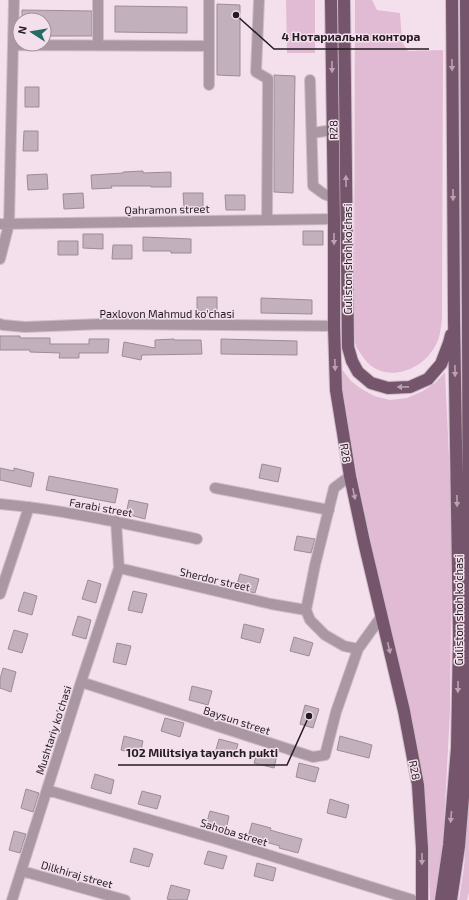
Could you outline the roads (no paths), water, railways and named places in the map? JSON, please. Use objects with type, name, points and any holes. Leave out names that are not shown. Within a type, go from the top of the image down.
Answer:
[{"type":"main road","name":"R28","points":[[331,0],[336,390],[350,476],[381,617],[404,711],[418,786],[422,848],[422,900]]},
{"type":"main road","name":"Guliston shoh ko'chasi","points":[[344,0],[347,331],[348,347],[352,361],[358,372],[371,383],[388,388],[410,387],[428,379],[441,364],[450,343],[454,318]]},
{"type":"main road","name":"Guliston shoh ko'chasi","points":[[440,900],[449,845],[457,740],[459,636],[454,318],[452,0]]},
{"type":"main road","name":"Guliston shoh ko'chasi","points":[[451,900],[459,846],[467,748],[469,636],[469,320],[466,0]]},
{"type":"street","points":[[14,0],[14,12]]},
{"type":"street","points":[[98,0],[98,45]]},
{"type":"street","points":[[209,0],[209,85]]},
{"type":"street","points":[[259,0],[256,72],[268,79],[267,220]]},
{"type":"street","points":[[52,45],[209,46]]},
{"type":"street","points":[[0,259],[5,224],[14,52]]},
{"type":"street","points":[[310,80],[313,186],[324,194],[334,198]]},
{"type":"street","points":[[312,133],[333,130]]},
{"type":"street","name":"Qahramon street","points":[[5,224],[334,219]]},
{"type":"street","name":"Paxlovon Mahmud ko'chasi","points":[[0,324],[25,327],[102,324],[334,326]]},
{"type":"street","points":[[350,476],[334,488],[315,565],[306,610],[310,620],[324,635],[344,646],[358,649],[381,617]]},
{"type":"street","points":[[215,488],[329,510]]},
{"type":"street","name":"Farabi street","points":[[0,504],[29,506],[197,539]]},
{"type":"street","points":[[0,594],[29,506]]},
{"type":"street","points":[[116,522],[119,568]]},
{"type":"street","name":"Sherdor street","points":[[119,568],[264,602],[306,610]]},
{"type":"street","name":"Mushtariy ko'chasi","points":[[12,900],[119,568]]},
{"type":"street","name":"Baysun street","points":[[81,682],[312,757],[325,755],[336,712],[358,649]]},
{"type":"street","name":"Sahoba street","points":[[47,790],[220,840],[412,900]]},
{"type":"street","name":"Dilkhiraj street","points":[[22,871],[125,900]]},
{"type":"place","name":"4 Нотариальна контора","points":[[236,15]]},
{"type":"place","name":"102 Militsiya tayanch pukti","points":[[309,716]]}]
